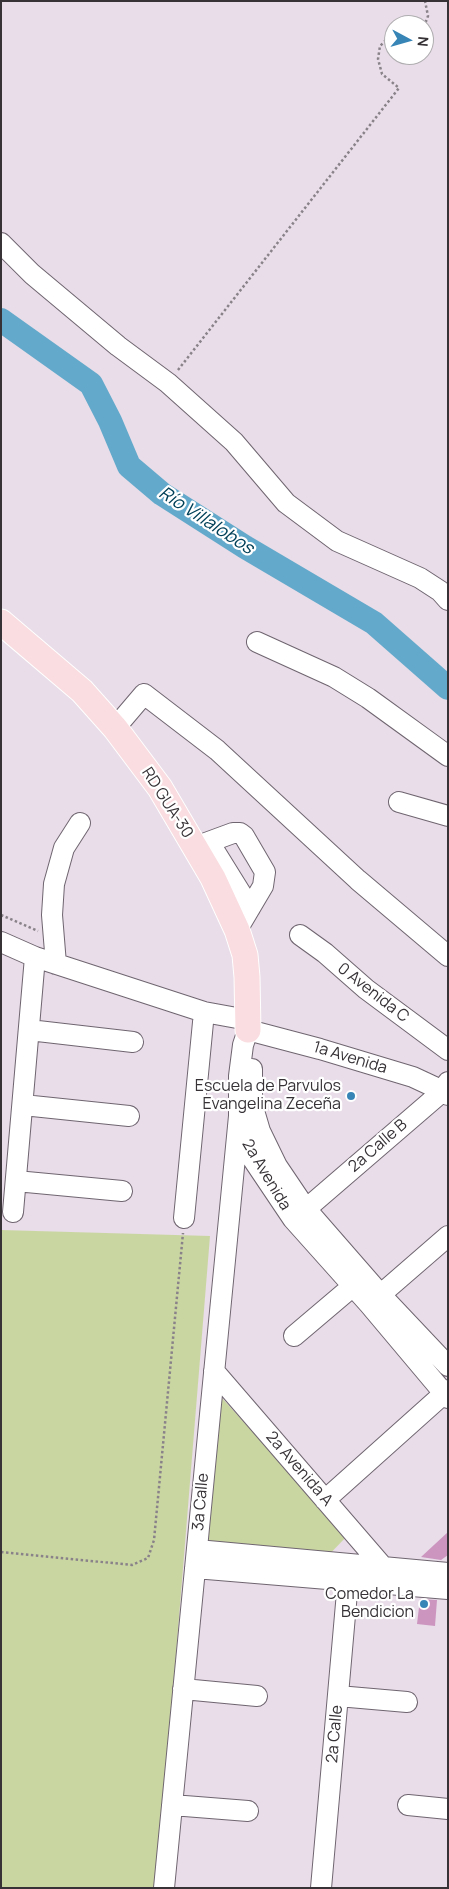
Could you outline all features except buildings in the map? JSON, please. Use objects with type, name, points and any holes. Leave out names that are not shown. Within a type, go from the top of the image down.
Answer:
[{"type":"main road","name":"RD GUA-30","points":[[1,622],[82,691],[115,728],[202,845],[213,878],[237,930],[245,955],[248,1025]]},
{"type":"street","points":[[1,243],[32,274],[118,346],[168,383],[234,442],[286,503],[337,542],[420,578],[445,591]]},
{"type":"street","points":[[258,642],[334,677],[368,698],[448,756]]},
{"type":"street","points":[[115,728],[144,694],[217,750],[358,880],[448,956]]},
{"type":"street","points":[[399,802],[448,816]]},
{"type":"street","points":[[56,964],[52,915],[54,884],[64,848],[80,824]]},
{"type":"street","points":[[237,930],[250,908],[263,886],[265,872],[244,836],[240,833],[233,833],[202,845],[250,908]]},
{"type":"street","name":"0 Avenida C","points":[[300,935],[325,953],[366,990],[448,1050]]},
{"type":"street","name":"1a Avenida","points":[[1,942],[56,964],[446,1089]]},
{"type":"street","points":[[13,1212],[36,957]]},
{"type":"street","points":[[184,1218],[204,1012]]},
{"type":"street","name":"2a Avenida","points":[[248,1025],[238,1076],[247,1115],[260,1131],[277,1166],[306,1209],[447,1394]]},
{"type":"street","points":[[29,1030],[133,1042]]},
{"type":"street","name":"2a Calle B","points":[[306,1209],[446,1089]]},
{"type":"street","points":[[23,1105],[129,1116]]},
{"type":"street","name":"2a Avenida","points":[[247,1115],[242,1136],[263,1178],[293,1219],[353,1286],[375,1300],[448,1366]]},
{"type":"street","name":"3a Calle","points":[[164,1888],[214,1371],[247,1115]]},
{"type":"street","points":[[16,1181],[122,1191]]},
{"type":"street","points":[[375,1300],[448,1236]]},
{"type":"street","points":[[294,1336],[353,1286]]},
{"type":"street","name":"2a Avenida A","points":[[214,1371],[384,1568]]},
{"type":"street","points":[[325,1500],[447,1394]]},
{"type":"street","points":[[196,1559],[448,1573]]},
{"type":"street","points":[[196,1559],[348,1581],[448,1588]]},
{"type":"street","name":"2a Calle","points":[[321,1888],[348,1581]]},
{"type":"street","points":[[183,1689],[257,1696]]},
{"type":"street","points":[[338,1696],[407,1702]]},
{"type":"street","points":[[172,1805],[248,1811]]},
{"type":"street","points":[[408,1805],[448,1809]]},
{"type":"path","points":[[425,1],[428,15]]},
{"type":"path","points":[[168,383],[399,88],[382,74],[378,59],[380,46],[384,42]]},
{"type":"path","points":[[1,915],[55,938]]},
{"type":"path","points":[[1,1552],[132,1565],[148,1558],[154,1540],[184,1218]]},
{"type":"green space","points":[[1,1230],[210,1236],[157,1888],[1,1888]]},
{"type":"green space","points":[[222,1398],[347,1536],[323,1561],[203,1548],[212,1405]]},
{"type":"waterway","name":"Río Villalobos","points":[[1,320],[91,384],[110,421],[129,466],[162,494],[245,547],[374,623],[448,688]]},
{"type":"place","name":"Escuela de Parvulos Evangelina Zeceña","points":[[351,1096]]},
{"type":"place","name":"Comedor La Bendicion","points":[[424,1604]]}]
